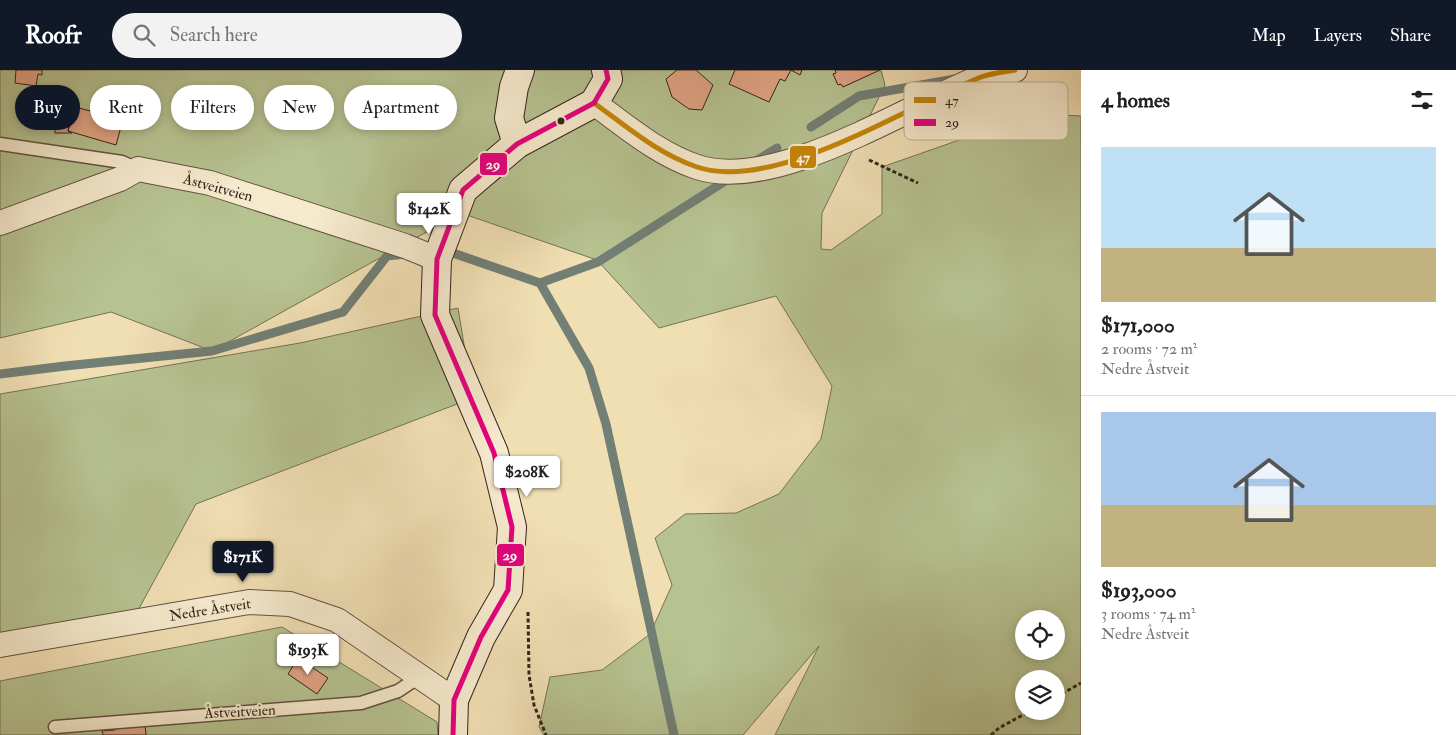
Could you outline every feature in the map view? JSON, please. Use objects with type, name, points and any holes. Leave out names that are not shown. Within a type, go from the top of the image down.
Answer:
[{"type":"street","points":[[517,144],[509,118],[514,87],[520,70]]},
{"type":"street","points":[[970,82],[983,76],[1015,70]]},
{"type":"street","points":[[453,735],[454,700],[481,637],[508,590],[512,527],[494,453],[435,315],[437,259],[445,233],[463,190],[517,144],[594,103],[611,73]]},
{"type":"street","points":[[594,103],[663,153],[698,168],[739,172],[789,163],[904,113]]},
{"type":"street","points":[[0,223],[120,180],[138,169]]},
{"type":"street","name":"Åstveitveien","points":[[138,169],[210,183],[406,246],[437,259]]},
{"type":"street","name":"Nedre Åstveit","points":[[0,645],[249,602],[290,604],[337,620],[454,700]]},
{"type":"lane","points":[[0,144],[122,162],[138,169]]},
{"type":"lane","name":"Åstveitveien","points":[[55,727],[362,703],[398,691],[419,677]]},
{"type":"path","points":[[847,139],[864,158],[918,184]]},
{"type":"path","points":[[508,590],[523,603],[529,614],[530,675],[534,705],[546,735]]},
{"type":"path","points":[[1065,692],[1081,683]]},
{"type":"path","points":[[991,735],[1015,719]]},
{"type":"green space","points":[[0,70],[881,70],[885,85],[822,213],[821,249],[831,250],[882,214],[882,167],[959,140],[1068,140],[1068,115],[1081,116],[1081,735],[775,735],[819,646],[743,735],[544,735],[539,727],[550,677],[602,670],[650,634],[672,585],[655,538],[685,514],[736,513],[779,494],[821,439],[832,386],[776,296],[659,328],[597,260],[461,213],[212,351],[111,312],[0,338]]},
{"type":"green space","points":[[458,308],[467,363],[478,396],[196,504],[130,625],[0,644],[0,394],[300,343]]},
{"type":"green space","points":[[282,627],[437,722],[438,735],[0,735],[0,681]]},
{"type":"building","points":[[16,70],[42,70],[42,75],[38,74],[36,85],[15,83]]},
{"type":"building","points":[[677,70],[696,70],[713,85],[702,110],[689,109],[672,97],[666,79]]},
{"type":"building","points":[[735,70],[791,70],[785,81],[780,79],[769,102],[729,84]]},
{"type":"building","points":[[791,70],[802,70],[800,75]]},
{"type":"building","points":[[835,70],[880,70],[843,87],[841,84],[838,85],[833,74],[836,73]]},
{"type":"building","points":[[80,108],[90,111],[90,130],[120,130],[116,145],[68,131],[80,130]]},
{"type":"building","points":[[55,130],[68,130],[72,133],[55,133]]},
{"type":"building","points":[[298,658],[328,678],[317,694],[288,674]]},
{"type":"building","points":[[145,724],[146,735],[103,735],[102,731],[115,730],[114,727]]},
{"type":"waterway","points":[[938,82],[955,79]]},
{"type":"waterway","points":[[811,127],[859,96],[904,88]]},
{"type":"waterway","points":[[756,161],[777,148]]},
{"type":"waterway","points":[[540,283],[598,262],[730,178]]},
{"type":"waterway","points":[[443,252],[450,252],[540,283],[589,368],[606,424],[674,735]]},
{"type":"waterway","points":[[0,374],[212,351],[343,312],[387,256],[406,254]]},
{"type":"transit line","name":"29","points":[[453,735],[454,700],[481,637],[508,590],[512,527],[494,453],[435,315],[437,259],[463,190],[517,144],[594,103],[608,79],[606,70]]},
{"type":"transit line","name":"47","points":[[969,82],[981,77],[1015,70]]},
{"type":"transit line","name":"47","points":[[594,103],[643,139],[669,155],[697,167],[729,172],[764,168],[802,158],[840,143],[904,113]]}]
